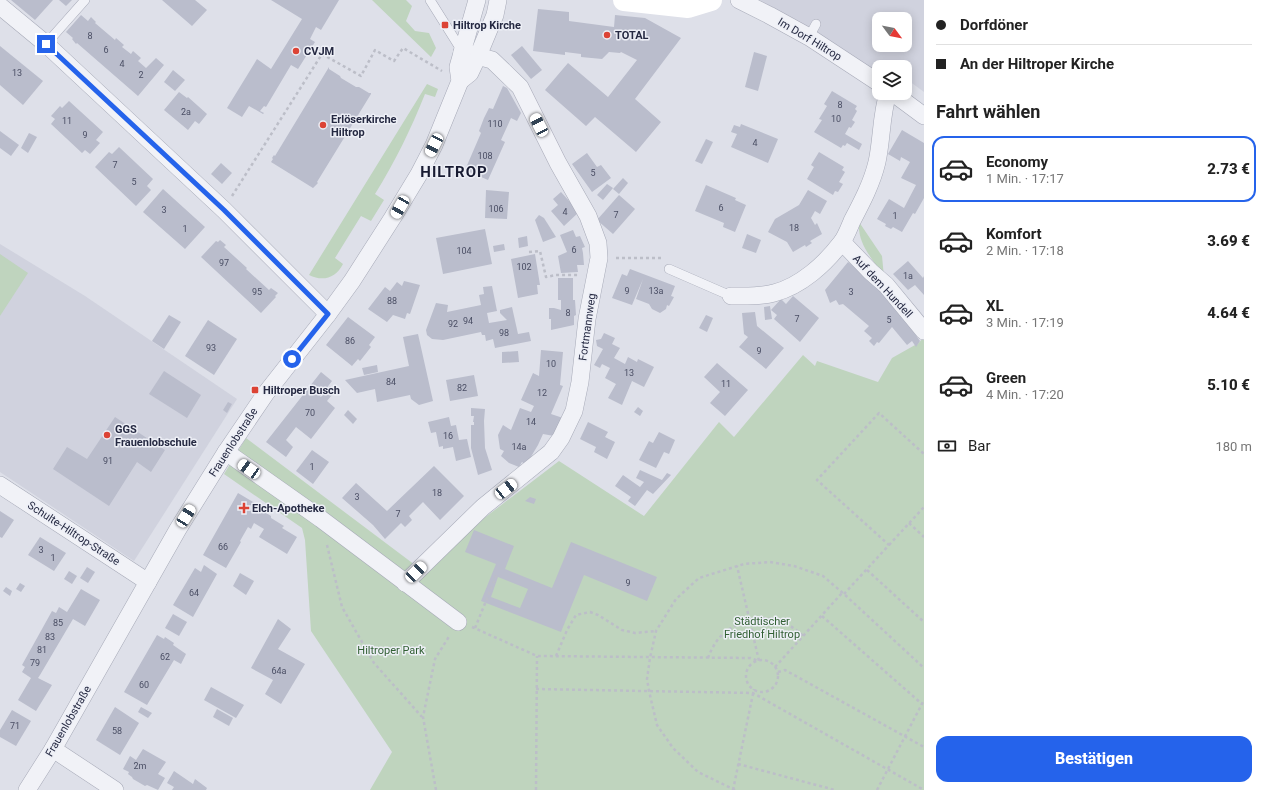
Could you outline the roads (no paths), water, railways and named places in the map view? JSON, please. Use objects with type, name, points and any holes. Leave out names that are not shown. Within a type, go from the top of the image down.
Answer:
[{"type":"main road","points":[[624,0],[688,7],[711,0]]},
{"type":"street","name":"Frauenlobstraße","points":[[27,790],[53,749],[178,529],[226,452],[266,393],[328,314],[369,255],[419,174],[434,145],[460,81],[470,73],[470,54],[477,0]]},
{"type":"street","name":"Frauenlobstraße","points":[[470,54],[494,15],[498,0]]},
{"type":"street","name":"Im Dorf Hiltrop","points":[[738,0],[769,15],[812,31],[872,78]]},
{"type":"street","points":[[0,6],[46,44],[224,210],[328,314]]},
{"type":"street","name":"Fortmannweg","points":[[405,583],[483,507],[552,452],[561,438],[574,411],[580,382],[587,319],[599,258],[598,243],[588,216],[558,163],[520,87],[492,60],[470,54]]},
{"type":"street","points":[[731,296],[752,296],[774,293],[800,282],[814,272],[842,242],[866,194],[873,176],[877,162],[886,100]]},
{"type":"street","points":[[902,100],[924,116]]},
{"type":"street","name":"Auf dem Hundell","points":[[842,242],[886,285],[924,331]]},
{"type":"street","points":[[226,452],[320,519],[458,622]]},
{"type":"street","name":"Schulte-Hiltrop-Straße","points":[[0,485],[148,582]]},
{"type":"street","points":[[53,749],[115,790]]},
{"type":"lane","points":[[46,44],[85,0]]},
{"type":"lane","points":[[430,0],[470,54]]},
{"type":"lane","points":[[669,268],[731,296]]},
{"type":"place","name":"Hiltrop Kirche","points":[[445,25]]},
{"type":"place","name":"TOTAL","points":[[607,35]]},
{"type":"place","name":"CVJM","points":[[296,51]]},
{"type":"place","name":"Erlöserkirche Hiltrop","points":[[323,125]]},
{"type":"place","name":"Hiltroper Busch","points":[[255,390]]},
{"type":"place","name":"GGS Frauenlobschule","points":[[107,435]]},
{"type":"place","name":"Elch-Apotheke","points":[[244,508]]},
{"type":"district","name":"HILTROP","points":[[454,172]]},
{"type":"park label","name":"Städtischer Friedhof Hiltrop","points":[[762,627]]},
{"type":"park label","name":"Hiltroper Park","points":[[391,650]]}]
